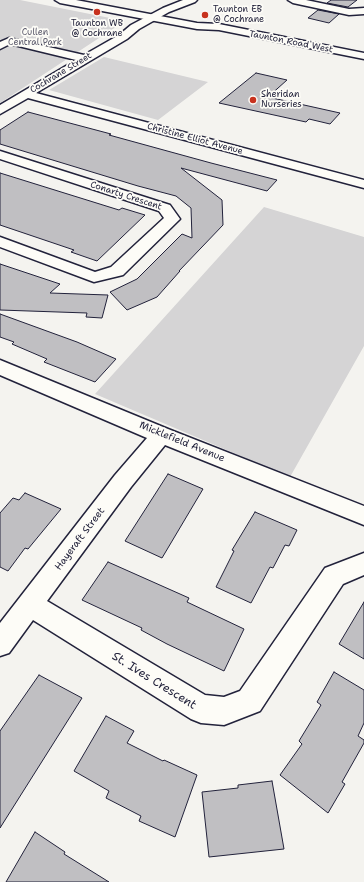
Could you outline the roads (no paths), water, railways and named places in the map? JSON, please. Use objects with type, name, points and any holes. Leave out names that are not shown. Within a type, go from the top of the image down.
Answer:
[{"type":"main road","name":"Taunton Road West","points":[[60,0],[162,17]]},
{"type":"main road","name":"Taunton Road West","points":[[93,0],[197,26],[219,27],[364,56]]},
{"type":"street","name":"Cochrane Street","points":[[0,110],[123,37],[136,33],[185,2],[192,0]]},
{"type":"street","name":"Cochrane Street","points":[[162,17],[198,0]]},
{"type":"street","points":[[293,0],[349,12],[364,11]]},
{"type":"street","points":[[3,38],[85,59]]},
{"type":"street","name":"Christine Elliot Avenue","points":[[25,94],[364,184]]},
{"type":"street","name":"Conarty Crescent","points":[[0,155],[165,208],[172,219],[117,271],[94,277],[0,242]]},
{"type":"street","name":"Micklefield Avenue","points":[[3,372],[364,516]]},
{"type":"street","name":"Hayeraft Street","points":[[0,644],[124,481],[161,435]]},
{"type":"street","name":"St. Ives Crescent","points":[[30,604],[201,710],[224,711],[250,701],[334,576],[364,564]]},
{"type":"place","name":"Taunton WB @ Cochrane","points":[[97,12]]},
{"type":"place","name":"Taunton EB @ Cochrane","points":[[205,15]]},
{"type":"place","name":"Sheridan Nurseries","points":[[253,100]]},
{"type":"park label","name":"Cullen Central Park","points":[[35,38]]}]
